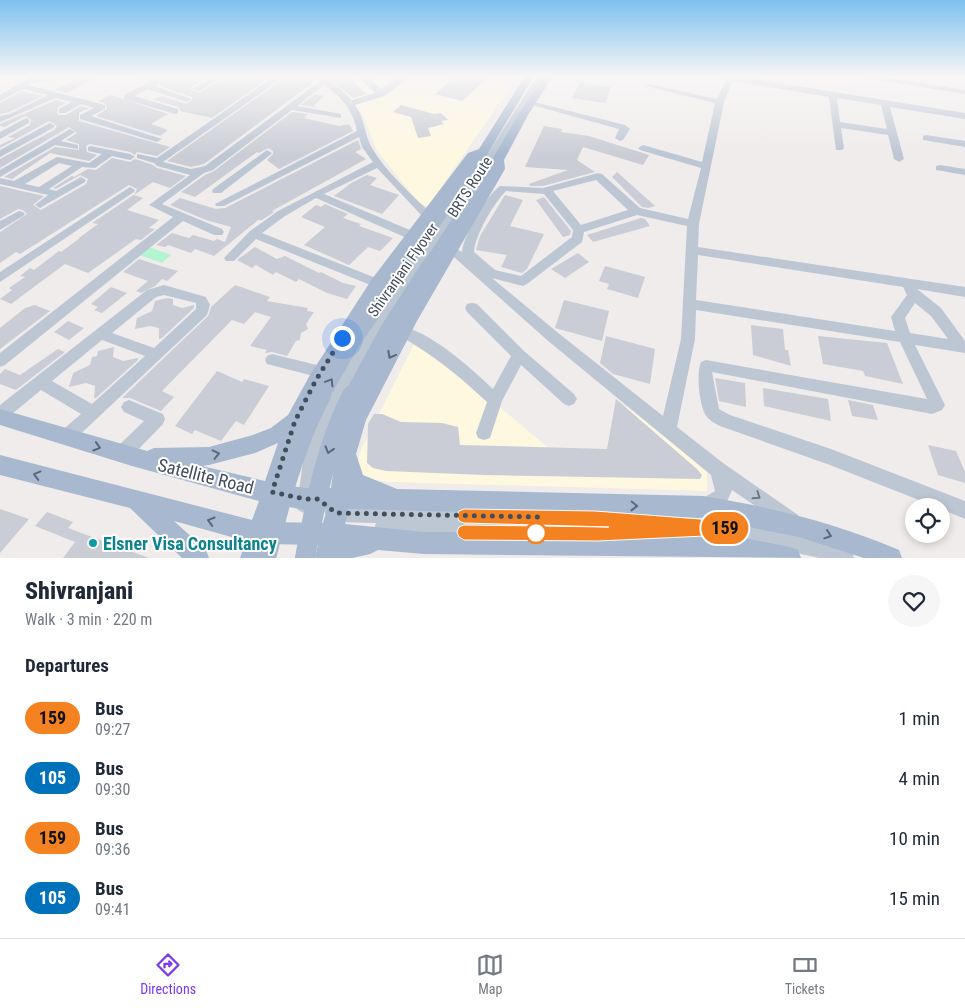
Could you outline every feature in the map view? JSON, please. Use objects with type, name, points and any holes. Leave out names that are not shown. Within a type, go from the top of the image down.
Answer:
[{"type":"main road","points":[[488,161],[506,112],[515,102]]},
{"type":"main road","points":[[488,161],[531,103]]},
{"type":"main road","points":[[251,558],[295,421],[321,372],[377,282],[472,155],[488,161],[499,169],[403,331],[357,419],[346,454],[326,558]]},
{"type":"main road","name":"Shivranjani Flyover","points":[[266,558],[290,467],[315,408],[358,335],[488,161]]},
{"type":"main road","name":"Shivranjani Flyover","points":[[305,558],[326,459],[334,434],[385,338],[488,161]]},
{"type":"main road","name":"Satellite Road","points":[[0,415],[127,456],[256,490],[311,494],[335,518],[424,543],[681,552],[723,545],[790,558]]},
{"type":"main road","points":[[127,456],[208,456],[255,444],[278,434],[295,421]]},
{"type":"main road","points":[[346,454],[356,482],[377,493],[430,501]]},
{"type":"main road","name":"Satellite Road","points":[[0,465],[258,533],[430,501],[703,507],[748,513],[800,526],[873,550],[891,558]]},
{"type":"main road","points":[[134,499],[198,558]]},
{"type":"main road","points":[[336,558],[339,553],[358,543],[424,543]]},
{"type":"street","points":[[7,116],[39,102]]},
{"type":"street","points":[[62,111],[78,102]]},
{"type":"street","points":[[84,102],[102,107],[82,117],[157,140]]},
{"type":"street","points":[[144,102],[175,111]]},
{"type":"street","points":[[160,107],[173,102]]},
{"type":"street","points":[[158,161],[243,102]]},
{"type":"street","points":[[218,232],[154,205],[209,168],[296,102]]},
{"type":"street","points":[[355,102],[349,104],[358,114],[368,147],[414,204],[428,216]]},
{"type":"street","name":"BRTS Route","points":[[523,102],[478,177],[393,303],[352,369],[327,416],[312,452],[311,494],[303,506],[310,521],[335,518],[464,524],[598,534],[726,528],[814,547],[845,558]]},
{"type":"street","points":[[668,430],[688,339],[693,224],[720,102]]},
{"type":"street","points":[[834,102],[839,148]]},
{"type":"street","points":[[872,102],[965,114]]},
{"type":"street","points":[[887,102],[965,114]]},
{"type":"street","points":[[531,103],[622,127],[624,131],[620,138]]},
{"type":"street","points":[[885,104],[899,159]]},
{"type":"street","points":[[290,107],[338,116]]},
{"type":"street","points":[[0,136],[26,122]]},
{"type":"street","points":[[836,124],[893,133]]},
{"type":"street","points":[[0,154],[50,126]]},
{"type":"street","points":[[0,174],[70,132]]},
{"type":"street","points":[[220,204],[362,132]]},
{"type":"street","points":[[926,138],[965,144]]},
{"type":"street","points":[[53,142],[75,147]]},
{"type":"street","points":[[91,148],[158,161],[160,164],[199,173]]},
{"type":"street","points":[[643,148],[706,166]]},
{"type":"street","points":[[15,185],[57,160],[91,166],[110,153]]},
{"type":"street","points":[[217,191],[267,153]]},
{"type":"street","points":[[254,163],[273,177]]},
{"type":"street","points":[[230,258],[266,224],[380,163]]},
{"type":"street","points":[[40,191],[82,164]]},
{"type":"street","points":[[940,168],[965,172]]},
{"type":"street","points":[[546,192],[549,188],[598,176],[636,211],[693,224]]},
{"type":"street","points":[[40,205],[81,180]]},
{"type":"street","points":[[0,181],[57,194]]},
{"type":"street","points":[[0,278],[130,190]]},
{"type":"street","points":[[501,190],[546,192],[579,230],[578,240],[523,281],[491,273],[468,253],[467,249],[476,230],[501,190]]},
{"type":"street","points":[[318,195],[413,236]]},
{"type":"street","points":[[579,230],[636,211]]},
{"type":"street","points":[[0,226],[19,214]]},
{"type":"street","points":[[0,361],[181,217]]},
{"type":"street","points":[[254,234],[377,282]]},
{"type":"street","points":[[452,250],[552,336],[717,469],[800,526]]},
{"type":"street","points":[[693,250],[911,290],[965,292]]},
{"type":"street","points":[[0,415],[152,292],[159,290],[201,300],[203,305],[202,311],[66,437]]},
{"type":"street","points":[[911,290],[898,317],[904,338],[937,404],[932,407],[706,366],[710,408],[713,414],[726,420],[831,457],[965,510]]},
{"type":"street","points":[[911,290],[936,312],[963,347]]},
{"type":"street","points":[[690,304],[963,347]]},
{"type":"street","points":[[472,308],[519,355],[569,399]]},
{"type":"street","points":[[403,331],[420,339],[461,369],[495,400]]},
{"type":"street","points":[[100,334],[156,354]]},
{"type":"street","points":[[484,433],[495,400],[519,355]]},
{"type":"street","points":[[272,360],[321,372]]},
{"type":"street","points":[[41,382],[94,412]]},
{"type":"street","points":[[127,456],[157,419],[129,407]]},
{"type":"street","points":[[703,507],[718,502],[723,495],[723,487],[717,469]]},
{"type":"shaded area","points":[[347,102],[500,102],[428,206],[420,204],[377,151],[363,115]]},
{"type":"shaded area","points":[[417,338],[551,450],[609,451],[618,407],[627,407],[707,470],[707,491],[390,482],[365,479],[358,468],[359,454]]},
{"type":"green space","points":[[149,247],[171,255],[162,263],[139,255]]},
{"type":"building","points":[[2,102],[30,102],[0,114],[0,103]]},
{"type":"building","points":[[51,102],[63,102],[66,103],[58,107],[57,113],[59,115],[66,115],[81,106],[89,108],[79,113],[79,121],[170,147],[157,156],[137,152],[135,155],[130,152],[90,144],[86,146],[87,152],[97,155],[89,161],[50,153],[12,179],[4,177],[55,147],[79,150],[79,144],[66,140],[77,133],[69,127],[0,168],[0,159],[54,130],[57,126],[49,121],[0,148],[0,145],[15,138],[8,137],[30,125],[31,119],[25,116],[5,127],[0,126],[0,124]]},
{"type":"building","points":[[101,102],[132,102],[168,114],[151,124],[168,130],[160,136],[96,116],[107,109],[106,104]]},
{"type":"building","points":[[161,102],[186,104],[189,102],[234,102],[212,118],[180,111],[179,107]]},
{"type":"building","points":[[250,102],[287,102],[204,164],[191,167],[167,161]]},
{"type":"building","points":[[305,102],[317,102],[313,106],[316,107],[301,105]]},
{"type":"building","points":[[401,105],[434,114],[441,113],[448,120],[441,121],[444,124],[428,128],[431,136],[418,138],[411,117],[393,112]]},
{"type":"building","points":[[292,112],[308,114],[304,118],[339,126],[349,124],[353,131],[279,169],[267,160],[273,154],[273,151],[268,148],[259,153],[257,152],[195,197],[181,192],[214,171]]},
{"type":"building","points":[[544,126],[562,129],[561,132],[589,136],[649,155],[643,165],[583,147],[577,160],[595,172],[543,186],[530,186],[529,184],[568,170],[525,167]]},
{"type":"building","points":[[358,140],[361,149],[355,152],[366,159],[272,211],[274,212],[262,220],[258,220],[214,256],[195,249],[191,253],[168,245],[165,247],[156,245],[172,233],[189,238],[193,235],[225,242],[231,227],[206,220],[170,205],[180,198],[216,209],[225,208]]},
{"type":"building","points":[[112,158],[130,162],[135,159],[157,168],[186,176],[170,188],[153,182],[134,195],[143,198],[127,210],[159,220],[149,228],[155,229],[141,240],[136,239],[88,273],[65,264],[11,304],[0,299],[12,290],[9,288],[25,277],[20,276],[30,268],[34,270],[80,238],[98,224],[92,223],[135,194],[137,189],[129,185],[20,254],[16,252],[0,263],[0,232],[27,214],[23,210],[18,209],[0,219],[0,186],[44,196],[33,205],[41,210],[86,184],[88,179],[80,175],[56,189],[53,188],[88,169],[96,170]]},
{"type":"building","points":[[617,172],[655,206],[642,207],[612,177]]},
{"type":"building","points":[[367,175],[377,178],[370,185],[399,195],[382,214],[334,196],[351,183]]},
{"type":"building","points":[[505,195],[523,200],[510,226],[544,234],[527,269],[522,273],[501,267],[507,255],[476,250],[480,236]]},
{"type":"building","points":[[544,197],[571,231],[570,235],[563,237],[536,200]]},
{"type":"building","points":[[325,204],[348,214],[343,218],[361,224],[359,226],[393,238],[380,251],[368,247],[349,265],[304,245],[325,227],[301,217],[316,205],[321,207]]},
{"type":"building","points":[[641,218],[645,219],[650,226],[593,242],[587,235]]},
{"type":"building","points":[[255,247],[277,259],[285,256],[319,273],[321,272],[343,283],[356,286],[347,299],[327,293],[299,279],[296,282],[276,272],[273,275],[256,265],[252,268],[237,260]]},
{"type":"building","points":[[578,253],[589,262],[565,278],[551,269]]},
{"type":"building","points":[[139,259],[178,271],[167,281],[162,279],[155,286],[141,293],[136,291],[148,281],[123,272]]},
{"type":"building","points":[[605,266],[645,277],[638,298],[607,289],[609,284],[599,281]]},
{"type":"building","points":[[235,285],[270,297],[267,301],[308,308],[307,311],[314,312],[306,324],[308,329],[301,333],[300,340],[296,341],[287,356],[272,352],[265,353],[267,350],[250,346],[271,317],[255,312],[244,324],[232,320],[162,391],[174,397],[161,411],[130,398],[122,398],[208,316],[211,307]]},
{"type":"building","points":[[111,287],[127,293],[102,313],[94,310],[98,307],[91,304]]},
{"type":"building","points":[[167,298],[173,299],[173,305],[182,308],[194,305],[194,308],[162,338],[159,339],[159,328],[150,326],[135,329],[137,318],[152,311],[155,301]]},
{"type":"building","points":[[564,300],[609,311],[602,341],[555,328]]},
{"type":"building","points":[[35,305],[50,311],[0,349],[0,328],[25,308]]},
{"type":"building","points":[[68,321],[84,328],[69,340],[54,332]]},
{"type":"building","points":[[751,325],[783,329],[785,350],[788,350],[791,366],[753,355]]},
{"type":"building","points":[[606,336],[655,349],[650,384],[613,374],[600,363]]},
{"type":"building","points":[[818,336],[887,343],[903,384],[865,376],[863,371],[823,364]]},
{"type":"building","points":[[114,347],[113,357],[123,361],[138,358],[138,360],[96,398],[94,398],[95,386],[86,383],[69,387],[73,373],[90,365],[92,357],[97,356],[98,351]]},
{"type":"building","points":[[58,349],[65,352],[16,390],[0,384],[0,374],[5,369],[20,375]]},
{"type":"building","points":[[217,371],[242,382],[244,379],[269,386],[244,425],[236,421],[221,441],[195,430],[192,434],[175,426]]},
{"type":"building","points":[[715,378],[745,383],[746,407],[719,401]]},
{"type":"building","points":[[763,388],[828,399],[831,421],[764,406]]},
{"type":"building","points":[[616,399],[697,469],[702,475],[700,479],[484,475],[386,471],[373,468],[367,463],[368,424],[374,414],[382,414],[401,422],[442,423],[458,427],[460,445],[607,449]]},
{"type":"building","points":[[848,400],[873,405],[878,420],[852,416]]},
{"type":"building","points":[[928,445],[956,451],[965,472],[965,483],[938,475]]},
{"type":"building","points":[[0,509],[29,519],[0,553]]},
{"type":"building","name":"Elsner Visa Consultancy","points":[[47,512],[73,522],[68,528],[149,558],[63,558],[75,542],[35,526]]},
{"type":"building","points":[[500,527],[578,529],[579,531],[503,531]]},
{"type":"bus line","name":"159","points":[[464,516],[595,518],[726,528],[598,534],[464,532]]},
{"type":"place","name":"Elsner Visa Consultancy","points":[[93,543]]},
{"type":"route","points":[[342,338],[316,380],[295,421],[272,492],[305,499],[318,499],[328,509],[336,513],[539,517],[536,533]]}]
